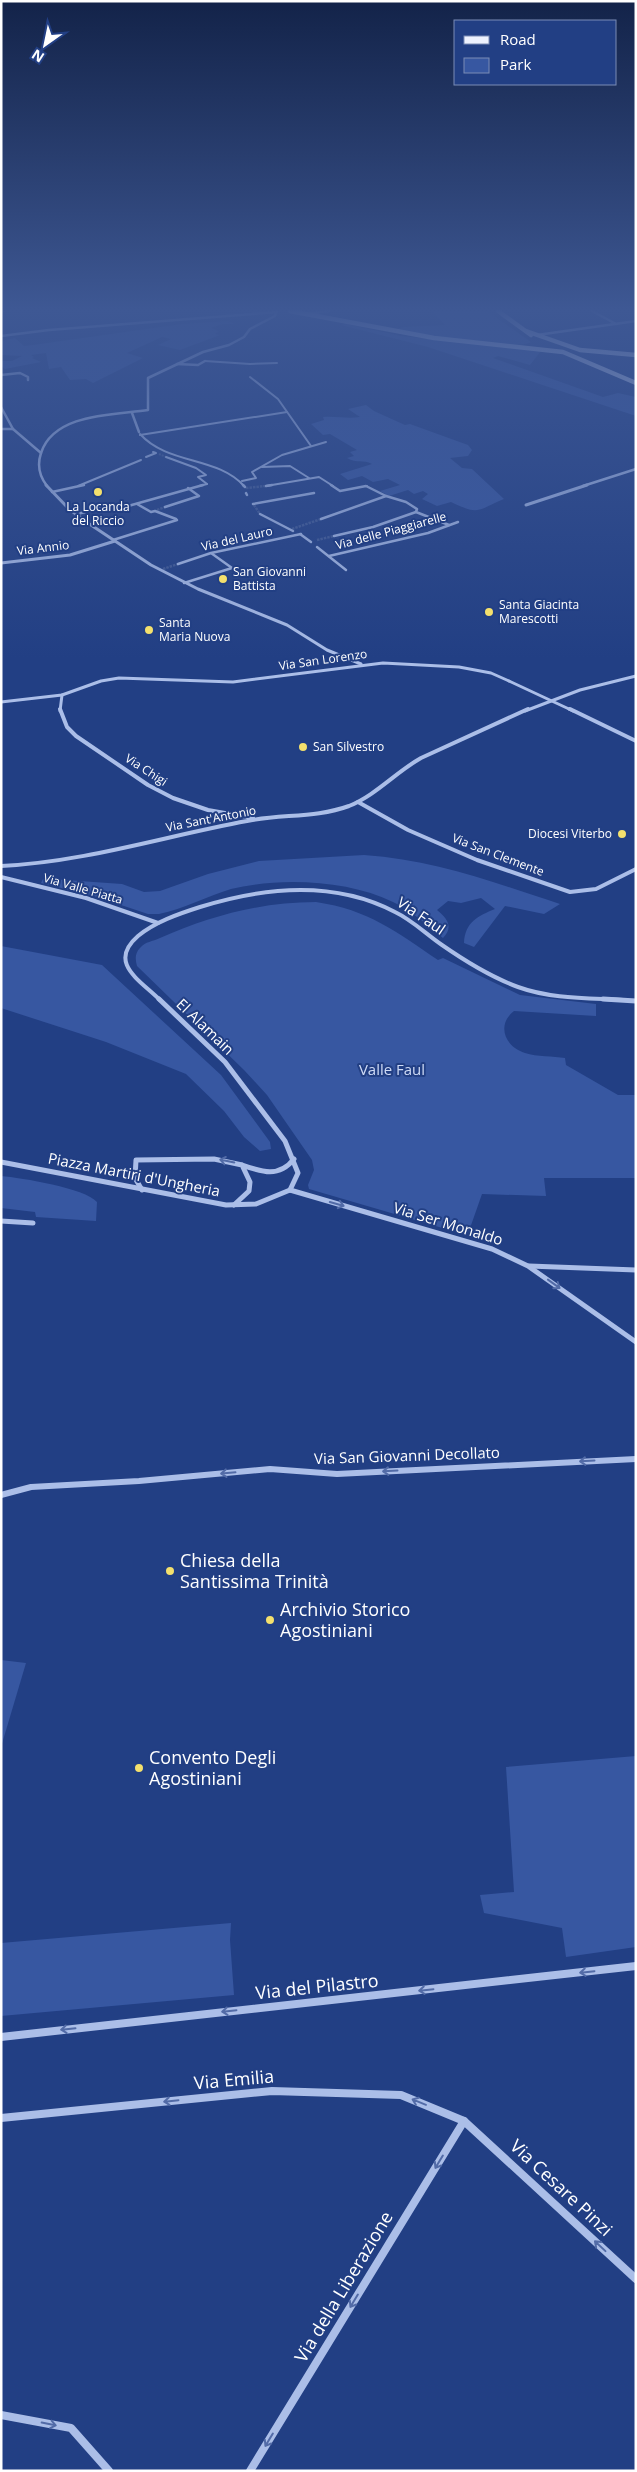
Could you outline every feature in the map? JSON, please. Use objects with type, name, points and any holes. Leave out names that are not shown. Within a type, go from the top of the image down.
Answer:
[{"type":"street","points":[[12,426],[41,453]]},
{"type":"street","points":[[68,426],[58,431],[43,447],[38,457],[39,468],[43,481],[52,492],[77,514],[114,540],[184,583],[287,626],[322,648],[360,664]]},
{"type":"street","points":[[137,426],[140,434],[150,446],[242,481],[256,478],[252,472],[278,457],[326,442]]},
{"type":"street","points":[[140,434],[191,426]]},
{"type":"street","points":[[296,426],[311,446]]},
{"type":"street","points":[[1,429],[14,429]]},
{"type":"street","points":[[146,457],[156,453]]},
{"type":"street","points":[[77,514],[108,507],[121,508],[207,484],[198,477],[206,475],[196,468],[166,456]]},
{"type":"street","points":[[52,492],[100,479],[141,460]]},
{"type":"street","points":[[262,467],[290,466],[309,478]]},
{"type":"street","points":[[204,468],[208,467]]},
{"type":"street","points":[[526,505],[636,469]]},
{"type":"street","points":[[266,486],[319,477],[340,491],[366,486],[386,496],[406,502],[417,509],[416,512]]},
{"type":"street","points":[[242,481],[245,487]]},
{"type":"street","points":[[165,507],[199,496],[188,488]]},
{"type":"street","points":[[250,499],[254,504],[273,502],[314,492]]},
{"type":"street","points":[[321,519],[386,496]]},
{"type":"street","points":[[114,540],[177,520],[156,511],[151,512],[137,504]]},
{"type":"street","points":[[334,536],[373,527],[416,512],[449,525]]},
{"type":"street","points":[[260,514],[291,530]]},
{"type":"street","name":"Via delle Piaggiarelle","points":[[329,556],[414,537],[458,522]]},
{"type":"street","name":"Via del Lauro","points":[[178,564],[211,553],[300,534],[311,542],[317,540]]},
{"type":"street","name":"Via Annio","points":[[1,563],[70,555],[114,540]]},
{"type":"street","points":[[317,547],[346,570]]},
{"type":"street","points":[[184,583],[232,568],[211,553]]},
{"type":"street","name":"Via San Lorenzo","points":[[1,702],[62,695],[101,680],[120,678],[233,682],[360,664],[383,663],[459,667],[491,673],[636,741]]},
{"type":"street","name":"Via Sant'Antonio","points":[[1,866],[28,865],[85,856],[257,819],[293,818],[325,813],[358,802],[372,795],[410,764],[440,748],[543,702],[636,676]]},
{"type":"street","name":"Via Chigi","points":[[62,695],[60,699],[61,715],[74,734],[84,744],[143,782],[182,802],[223,813],[257,819]]},
{"type":"street","name":"Via San Clemente","points":[[358,802],[408,830],[477,860],[570,892],[596,889],[636,869]]},
{"type":"street","name":"Via Valle Piatta","points":[[1,877],[86,898],[158,923]]},
{"type":"street","name":"Via Faul","points":[[158,923],[207,904],[234,897],[273,891],[329,891],[379,904],[398,912],[462,958],[519,987],[541,992],[636,1001]]},
{"type":"street","name":"El Alamain","points":[[158,923],[139,935],[129,946],[124,957],[127,968],[225,1062],[285,1141],[294,1159]]},
{"type":"street","points":[[142,1190],[136,1178],[136,1160],[214,1159],[271,1173],[290,1165],[294,1159]]},
{"type":"street","points":[[290,1190],[298,1173],[294,1159]]},
{"type":"street","name":"Piazza Martiri d'Ungheria","points":[[1,1162],[217,1204],[256,1204],[290,1190]]},
{"type":"street","points":[[234,1205],[244,1199],[252,1184],[251,1177],[242,1165]]},
{"type":"street","name":"Via Ser Monaldo","points":[[290,1190],[492,1249],[528,1266],[636,1342]]},
{"type":"street","points":[[1,1221],[33,1223]]},
{"type":"street","points":[[528,1266],[636,1270]]},
{"type":"street","name":"Via San Giovanni Decollato","points":[[1,1495],[31,1487],[139,1481],[270,1469],[337,1474],[636,1459]]},
{"type":"street","name":"Via del Pilastro","points":[[1,2037],[636,1966]]},
{"type":"street","name":"Via Emilia","points":[[1,2118],[272,2091],[401,2095],[464,2121]]},
{"type":"street","name":"Via Cesare Pinzi","points":[[464,2121],[636,2279]]},
{"type":"street","name":"Via della Liberazione","points":[[250,2471],[464,2121]]},
{"type":"street","points":[[1,2415],[70,2428],[109,2471]]},
{"type":"green space","points":[[314,426],[417,426],[468,445],[472,450],[468,456],[450,458],[462,468],[472,469],[504,499],[478,510],[473,510],[451,502],[437,506],[422,499],[428,494],[423,491],[414,494],[408,490],[389,496],[380,491],[400,485],[388,479],[373,482],[362,476],[348,480],[340,474],[372,464],[347,458],[354,456],[350,452],[357,450],[330,434],[323,435]]},
{"type":"green space","points":[[364,855],[440,867],[560,904],[544,914],[505,906],[474,947],[464,943],[467,930],[478,917],[495,909],[481,898],[461,903],[448,901],[437,910],[444,916],[449,926],[443,938],[413,914],[393,902],[356,889],[335,885],[292,882],[250,885],[231,889],[168,912],[148,914],[94,896],[41,883],[43,879],[51,879],[122,884],[144,892],[160,891],[208,874],[259,861]]},
{"type":"green space","name":"Valle Faul","points":[[316,902],[351,910],[367,916],[438,960],[443,958],[520,995],[596,1004],[596,1016],[514,1011],[505,1023],[505,1035],[512,1046],[518,1050],[535,1055],[565,1058],[566,1065],[618,1095],[636,1095],[636,1178],[544,1178],[546,1196],[482,1194],[469,1231],[463,1234],[309,1189],[308,1185],[314,1170],[312,1160],[267,1095],[244,1070],[137,966],[136,954],[147,943],[217,917],[275,905]]},
{"type":"green space","points":[[1,946],[102,965],[221,1075],[270,1142],[271,1149],[260,1151],[244,1137],[224,1111],[186,1074],[106,1042],[1,1008]]},
{"type":"green space","points":[[1,1176],[52,1184],[80,1192],[97,1202],[96,1221],[36,1217],[35,1212],[1,1208]]},
{"type":"green space","points":[[1,1660],[26,1663],[1,1747]]},
{"type":"green space","points":[[636,1756],[636,1947],[566,1957],[562,1928],[484,1913],[480,1895],[514,1892],[506,1767]]},
{"type":"green space","points":[[231,1923],[230,1940],[234,1995],[1,2016],[1,1943]]},
{"type":"tunnel","points":[[159,454],[166,457]]},
{"type":"tunnel","points":[[246,488],[266,486],[263,486]]},
{"type":"tunnel","points":[[254,505],[260,514]]},
{"type":"tunnel","points":[[157,510],[165,507]]},
{"type":"tunnel","points":[[292,529],[321,519]]},
{"type":"tunnel","points":[[317,540],[334,536]]},
{"type":"tunnel","points":[[163,569],[178,564]]},
{"type":"place","name":"La Locanda del Riccio","points":[[98,492]]},
{"type":"place","name":"San Giovanni Battista","points":[[223,579]]},
{"type":"place","name":"Santa Giacinta Marescotti","points":[[489,612]]},
{"type":"place","name":"Santa Maria Nuova","points":[[149,630]]},
{"type":"place","name":"San Silvestro","points":[[303,747]]},
{"type":"place","name":"Diocesi Viterbo","points":[[622,834]]},
{"type":"place","name":"Chiesa della Santissima Trinità","points":[[170,1571]]},
{"type":"place","name":"Archivio Storico Agostiniani","points":[[270,1620]]},
{"type":"place","name":"Convento Degli Agostiniani","points":[[139,1768]]}]
